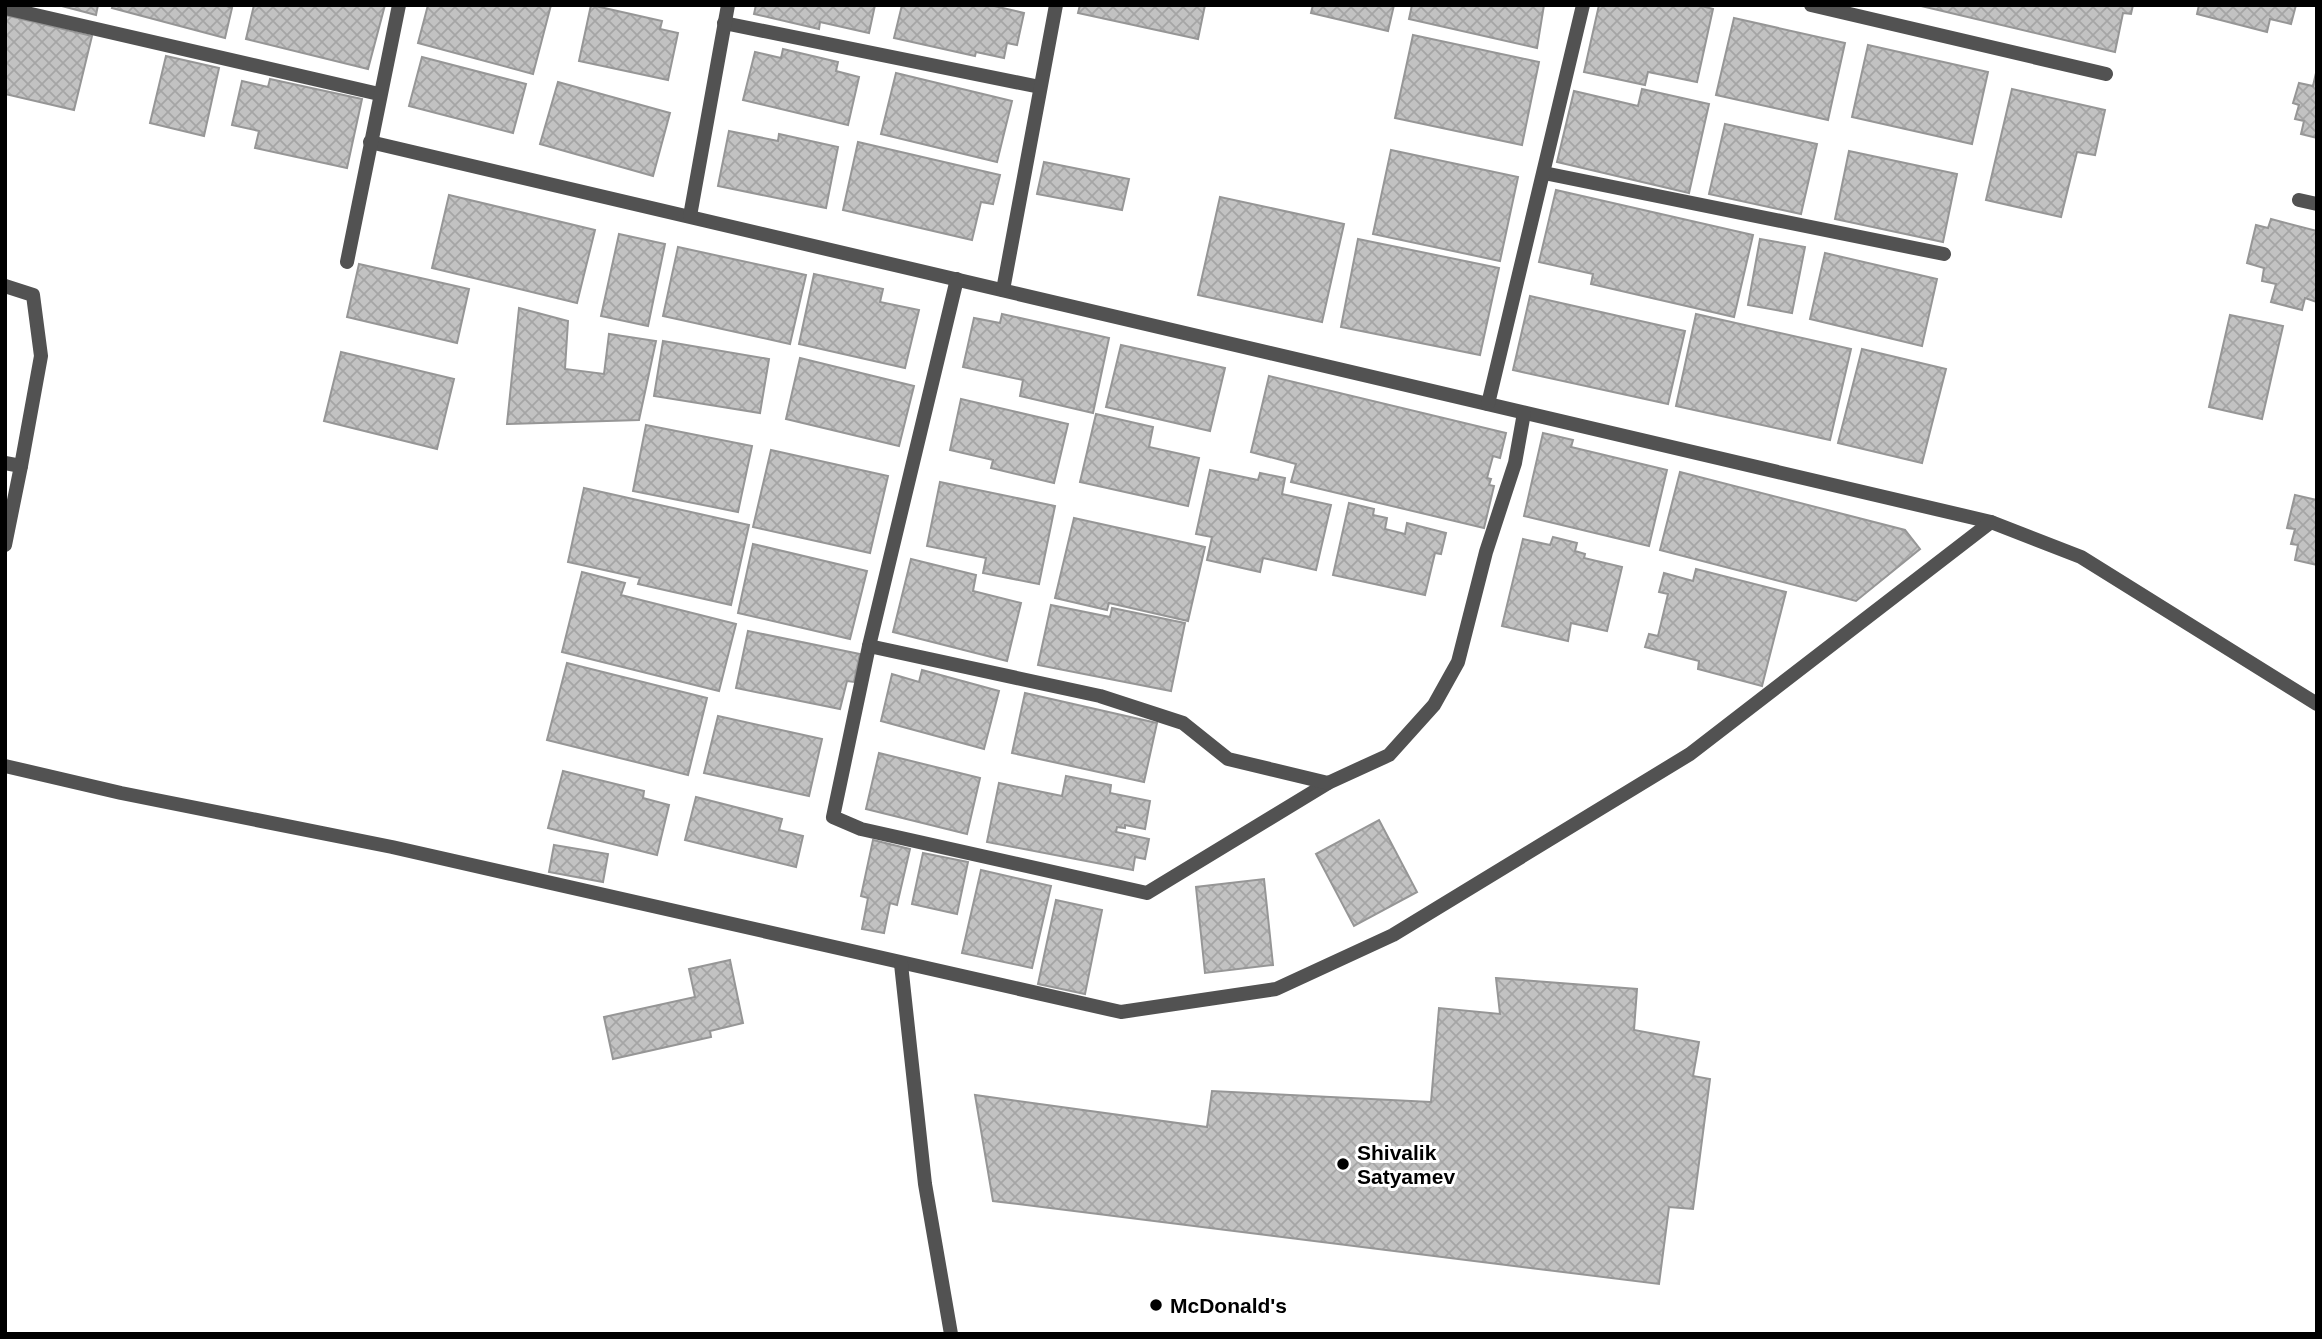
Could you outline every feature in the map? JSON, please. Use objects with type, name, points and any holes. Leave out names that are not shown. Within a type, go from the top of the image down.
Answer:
[{"type":"street","points":[[347,262],[399,5]]},
{"type":"street","points":[[690,216],[728,5]]},
{"type":"street","points":[[1003,289],[1056,5]]},
{"type":"street","points":[[1488,404],[1583,5]]},
{"type":"street","points":[[1811,5],[2106,74]]},
{"type":"street","points":[[5,8],[379,94]]},
{"type":"street","points":[[724,23],[1040,88]]},
{"type":"street","points":[[370,142],[1991,522],[2081,557],[2317,704]]},
{"type":"street","points":[[1544,173],[1944,254]]},
{"type":"street","points":[[2299,200],[2317,204]]},
{"type":"street","points":[[957,279],[869,646],[833,817],[861,830],[1147,892],[1328,783],[1389,755],[1434,705],[1458,662],[1486,552],[1515,463],[1524,413]]},
{"type":"street","points":[[5,286],[33,295],[41,356],[5,545]]},
{"type":"street","points":[[5,463],[21,466]]},
{"type":"street","points":[[5,766],[121,793],[406,850],[1121,1012],[1276,989],[1393,935],[1690,754],[1991,522]]},
{"type":"street","points":[[869,646],[1100,696],[1183,723],[1228,759],[1328,783]]},
{"type":"street","points":[[901,964],[925,1184],[951,1334]]},
{"type":"building","points":[[58,5],[98,5],[96,15]]},
{"type":"building","points":[[113,5],[224,5],[232,8],[225,38],[112,8]]},
{"type":"building","points":[[254,5],[385,5],[368,69],[246,39]]},
{"type":"building","points":[[428,5],[551,5],[533,74],[418,43]]},
{"type":"building","points":[[591,5],[662,21],[660,29],[678,33],[668,80],[579,61]]},
{"type":"building","points":[[756,5],[875,5],[869,33],[820,22],[819,29],[754,14]]},
{"type":"building","points":[[902,5],[990,5],[1024,13],[1017,45],[1007,43],[1004,58],[976,52],[975,56],[894,38]]},
{"type":"building","points":[[1080,5],[1205,5],[1198,39],[1078,13]]},
{"type":"building","points":[[1313,5],[1394,5],[1388,31],[1311,13]]},
{"type":"building","points":[[1412,5],[1544,5],[1537,48],[1409,19]]},
{"type":"building","points":[[1599,5],[1698,5],[1713,9],[1697,82],[1648,72],[1645,85],[1584,72]]},
{"type":"building","points":[[1917,5],[2133,5],[2131,14],[2123,13],[2115,52]]},
{"type":"building","points":[[2199,5],[2296,5],[2291,24],[2270,19],[2267,32],[2197,14]]},
{"type":"building","points":[[5,15],[92,36],[74,110],[5,94]]},
{"type":"building","points":[[1734,18],[1845,43],[1828,120],[1716,95]]},
{"type":"building","points":[[1413,35],[1539,62],[1522,145],[1395,118]]},
{"type":"building","points":[[1868,45],[1988,72],[1972,144],[1852,117]]},
{"type":"building","points":[[783,49],[838,62],[836,71],[859,77],[848,125],[743,100],[755,52],[781,58]]},
{"type":"building","points":[[166,56],[219,68],[204,136],[150,123]]},
{"type":"building","points":[[422,57],[526,84],[513,133],[409,106]]},
{"type":"building","points":[[896,73],[1012,101],[997,162],[881,134]]},
{"type":"building","points":[[2316,73],[2317,138],[2301,134],[2304,121],[2295,119],[2299,105],[2293,103],[2299,83],[2313,86]]},
{"type":"building","points":[[270,79],[362,99],[347,168],[255,148],[259,131],[232,125],[242,81],[268,87]]},
{"type":"building","points":[[558,82],[670,113],[653,176],[540,144]]},
{"type":"building","points":[[1642,89],[1709,104],[1689,193],[1557,162],[1574,91],[1638,106]]},
{"type":"building","points":[[2012,89],[2105,110],[2095,155],[2077,152],[2061,217],[1986,200]]},
{"type":"building","points":[[1725,124],[1817,144],[1801,214],[1709,194]]},
{"type":"building","points":[[729,131],[778,141],[779,134],[838,147],[826,208],[718,186]]},
{"type":"building","points":[[858,142],[1000,175],[993,204],[981,202],[972,240],[843,210]]},
{"type":"building","points":[[1391,150],[1518,177],[1500,261],[1373,234]]},
{"type":"building","points":[[1849,151],[1957,174],[1943,242],[1835,219]]},
{"type":"building","points":[[1044,162],[1129,179],[1122,210],[1037,194]]},
{"type":"building","points":[[1556,190],[1753,235],[1734,317],[1591,284],[1593,274],[1539,262]]},
{"type":"building","points":[[449,195],[595,230],[577,303],[432,268]]},
{"type":"building","points":[[1220,197],[1344,224],[1322,322],[1198,295]]},
{"type":"building","points":[[2271,219],[2317,231],[2317,302],[2305,298],[2302,310],[2271,302],[2276,284],[2262,281],[2264,268],[2247,263],[2256,225],[2268,228]]},
{"type":"building","points":[[619,234],[665,244],[648,326],[601,316]]},
{"type":"building","points":[[1358,239],[1499,268],[1480,355],[1341,327]]},
{"type":"building","points":[[1760,239],[1805,247],[1792,313],[1748,305]]},
{"type":"building","points":[[678,247],[806,275],[790,344],[663,316]]},
{"type":"building","points":[[1825,253],[1937,279],[1922,346],[1810,319]]},
{"type":"building","points":[[359,264],[469,289],[457,343],[347,317]]},
{"type":"building","points":[[814,274],[883,289],[880,302],[919,310],[905,368],[799,344]]},
{"type":"building","points":[[1530,296],[1685,331],[1668,404],[1513,370]]},
{"type":"building","points":[[519,308],[568,321],[565,369],[604,374],[609,334],[656,341],[639,420],[507,424]]},
{"type":"building","points":[[1002,314],[1109,338],[1093,413],[1020,396],[1023,380],[963,367],[974,318],[1000,323]]},
{"type":"building","points":[[1696,314],[1851,349],[1830,440],[1676,406]]},
{"type":"building","points":[[2230,315],[2283,326],[2262,419],[2209,407]]},
{"type":"building","points":[[663,341],[769,359],[760,413],[654,396]]},
{"type":"building","points":[[1121,345],[1225,368],[1210,431],[1106,407]]},
{"type":"building","points":[[1862,349],[1946,369],[1922,463],[1838,443]]},
{"type":"building","points":[[341,352],[454,379],[437,449],[324,421]]},
{"type":"building","points":[[800,358],[914,386],[899,446],[786,419]]},
{"type":"building","points":[[1269,376],[1506,433],[1500,458],[1493,456],[1487,478],[1491,479],[1489,485],[1494,486],[1484,528],[1291,482],[1296,464],[1251,452]]},
{"type":"building","points":[[961,399],[1068,424],[1054,483],[991,468],[993,460],[950,450]]},
{"type":"building","points":[[1096,414],[1153,427],[1149,447],[1199,458],[1188,506],[1080,482]]},
{"type":"building","points":[[646,425],[752,446],[738,512],[633,491]]},
{"type":"building","points":[[1543,433],[1573,440],[1571,447],[1667,470],[1649,546],[1524,516]]},
{"type":"building","points":[[771,450],[888,476],[870,553],[753,527]]},
{"type":"building","points":[[1210,470],[1258,480],[1260,473],[1285,478],[1282,494],[1331,505],[1316,570],[1263,558],[1260,572],[1207,560],[1212,537],[1196,534]]},
{"type":"building","points":[[1680,472],[1905,530],[1920,549],[1856,601],[1660,550]]},
{"type":"building","points":[[940,482],[1055,506],[1039,584],[983,573],[986,558],[927,546]]},
{"type":"building","points":[[584,488],[749,525],[731,605],[638,584],[640,578],[568,562]]},
{"type":"building","points":[[2295,495],[2317,500],[2317,565],[2295,560],[2298,545],[2291,544],[2295,529],[2287,528]]},
{"type":"building","points":[[1349,503],[1374,509],[1373,515],[1387,518],[1385,529],[1405,534],[1407,523],[1446,533],[1441,554],[1435,553],[1425,595],[1333,575]]},
{"type":"building","points":[[1074,518],[1205,547],[1188,621],[1109,603],[1107,610],[1055,598]]},
{"type":"building","points":[[1553,537],[1577,543],[1575,551],[1585,554],[1584,558],[1622,567],[1607,631],[1571,623],[1568,641],[1502,626],[1523,539],[1550,545]]},
{"type":"building","points":[[753,544],[867,571],[850,639],[738,613]]},
{"type":"building","points":[[911,559],[976,575],[973,591],[1021,603],[1007,661],[893,632]]},
{"type":"building","points":[[1696,569],[1786,592],[1762,686],[1698,669],[1699,661],[1645,647],[1649,634],[1658,636],[1668,594],[1659,592],[1664,573],[1693,581]]},
{"type":"building","points":[[582,572],[625,583],[621,595],[736,624],[719,691],[562,652]]},
{"type":"building","points":[[1051,605],[1110,617],[1112,608],[1185,623],[1171,691],[1038,665]]},
{"type":"building","points":[[748,631],[860,654],[854,682],[847,681],[840,709],[736,688]]},
{"type":"building","points":[[567,663],[707,698],[688,775],[547,740]]},
{"type":"building","points":[[922,670],[999,691],[984,749],[881,721],[892,674],[919,682]]},
{"type":"building","points":[[1025,693],[1157,723],[1144,782],[1012,753]]},
{"type":"building","points":[[718,716],[822,739],[809,796],[704,773]]},
{"type":"building","points":[[879,753],[980,778],[967,834],[866,809]]},
{"type":"building","points":[[563,771],[644,791],[643,798],[669,805],[657,855],[548,828]]},
{"type":"building","points":[[1066,776],[1111,785],[1110,793],[1150,801],[1145,829],[1125,825],[1125,828],[1117,827],[1116,832],[1149,839],[1145,859],[1135,857],[1133,870],[987,842],[999,783],[1062,796]]},
{"type":"building","points":[[696,797],[782,819],[779,830],[803,836],[796,867],[685,840]]},
{"type":"building","points":[[1379,820],[1417,892],[1354,926],[1316,854]]},
{"type":"building","points":[[873,840],[910,849],[897,905],[890,903],[884,933],[862,929],[868,898],[861,896]]},
{"type":"building","points":[[554,845],[608,854],[603,882],[549,872]]},
{"type":"building","points":[[923,853],[968,862],[957,914],[912,904]]},
{"type":"building","points":[[981,870],[1051,886],[1032,968],[962,953]]},
{"type":"building","points":[[1264,879],[1273,965],[1205,973],[1196,887]]},
{"type":"building","points":[[1056,900],[1102,910],[1085,994],[1038,984]]},
{"type":"building","points":[[730,960],[743,1023],[710,1031],[711,1037],[613,1059],[604,1017],[695,997],[689,969]]},
{"type":"building","name":"Shivalik Satyamev","points":[[1496,978],[1637,989],[1634,1030],[1699,1042],[1693,1076],[1710,1079],[1693,1209],[1669,1207],[1659,1284],[993,1201],[975,1095],[1207,1127],[1212,1091],[1431,1102],[1439,1008],[1500,1014]]},
{"type":"place","name":"Shivalik Satyamev","points":[[1343,1164]]},
{"type":"place","name":"McDonald's","points":[[1156,1305]]}]
